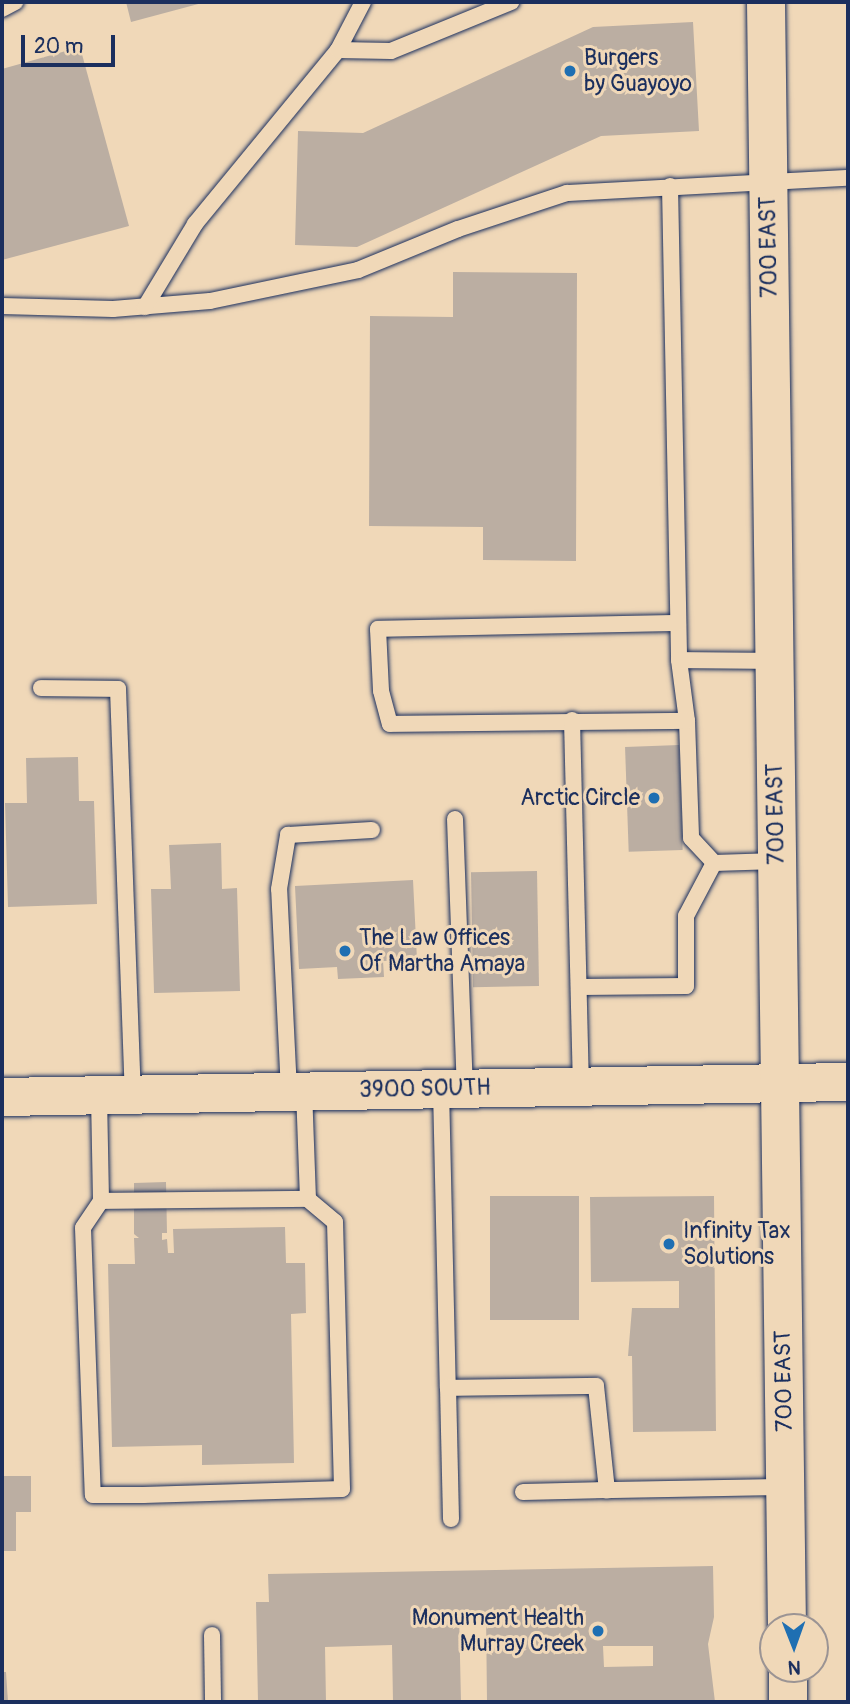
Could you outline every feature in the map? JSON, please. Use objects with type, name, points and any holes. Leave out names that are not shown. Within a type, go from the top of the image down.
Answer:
[{"type":"main road","name":"700 EAST","points":[[766,2],[787,1613]]},
{"type":"main road","name":"3900 SOUTH","points":[[2,1097],[848,1082]]},
{"type":"main road","points":[[788,1683],[788,1702]]},
{"type":"lane","points":[[2,9],[15,2]]},
{"type":"lane","points":[[145,307],[195,224],[338,50],[363,2]]},
{"type":"lane","points":[[338,50],[391,51],[511,2]]},
{"type":"lane","points":[[2,306],[145,307],[210,301],[358,270],[458,229],[567,193],[768,180],[848,178]]},
{"type":"lane","points":[[670,186],[679,660],[687,721],[691,838],[714,863],[777,861]]},
{"type":"lane","points":[[678,623],[378,629],[381,691],[390,724],[572,720],[687,721]]},
{"type":"lane","points":[[679,660],[774,661]]},
{"type":"lane","points":[[41,688],[118,688],[116,1095],[101,1201],[82,1228],[93,1496],[342,1489],[335,1222],[308,1199],[101,1201]]},
{"type":"lane","points":[[572,720],[581,1086]]},
{"type":"lane","points":[[451,1519],[448,1388],[455,819]]},
{"type":"lane","points":[[308,1199],[279,889],[288,835],[372,830]]},
{"type":"lane","points":[[580,988],[686,986],[686,916],[714,863]]},
{"type":"lane","points":[[448,1388],[596,1387],[607,1490]]},
{"type":"lane","points":[[523,1492],[785,1487]]},
{"type":"lane","points":[[212,1635],[213,1702]]},
{"type":"building","points":[[126,2],[202,2],[202,3],[131,22]]},
{"type":"building","points":[[693,22],[699,131],[601,136],[357,247],[295,245],[298,131],[363,133],[593,27]]},
{"type":"building","points":[[80,47],[129,226],[2,260],[2,69]]},
{"type":"building","points":[[453,272],[577,273],[576,561],[483,560],[483,527],[369,526],[370,316],[453,317]]},
{"type":"building","name":"Arctic Circle","points":[[679,745],[683,850],[629,852],[625,747]]},
{"type":"building","points":[[78,757],[79,801],[94,801],[97,904],[8,907],[5,803],[27,803],[26,758]]},
{"type":"building","points":[[221,843],[222,889],[237,888],[240,991],[154,993],[151,889],[171,889],[169,845]]},
{"type":"building","points":[[537,871],[539,986],[473,987],[471,872]]},
{"type":"building","points":[[413,880],[417,960],[383,961],[384,977],[338,979],[337,967],[299,969],[295,886]]},
{"type":"building","points":[[166,1182],[167,1233],[162,1233],[162,1240],[167,1239],[168,1253],[174,1253],[173,1229],[285,1227],[286,1263],[305,1263],[306,1313],[291,1314],[294,1463],[202,1465],[202,1445],[112,1447],[108,1264],[135,1264],[134,1238],[139,1238],[134,1234],[134,1183]]},
{"type":"building","points":[[490,1196],[579,1196],[579,1320],[490,1320]]},
{"type":"building","points":[[714,1196],[716,1431],[633,1432],[632,1356],[628,1356],[632,1308],[679,1308],[679,1281],[591,1282],[590,1197]]},
{"type":"building","points":[[2,1476],[31,1476],[31,1512],[16,1512],[16,1551],[2,1551]]},
{"type":"building","name":"Monument Health Murray Creek","points":[[713,1566],[714,1617],[708,1644],[715,1702],[487,1702],[486,1613],[459,1613],[461,1702],[393,1702],[392,1645],[325,1647],[326,1702],[258,1702],[256,1602],[269,1602],[268,1574]],"holes":[[[603,1646],[653,1646],[653,1666],[604,1667]]]},
{"type":"building","points":[[2,1672],[6,1672],[8,1702],[2,1702]]},
{"type":"place","name":"Burgers by Guayoyo","points":[[570,71]]},
{"type":"place","name":"Arctic Circle","points":[[654,798]]},
{"type":"place","name":"The Law Offices Of Martha Amaya","points":[[345,951]]},
{"type":"place","name":"Infinity Tax Solutions","points":[[669,1244]]},
{"type":"place","name":"Monument Health Murray Creek","points":[[598,1631]]}]
